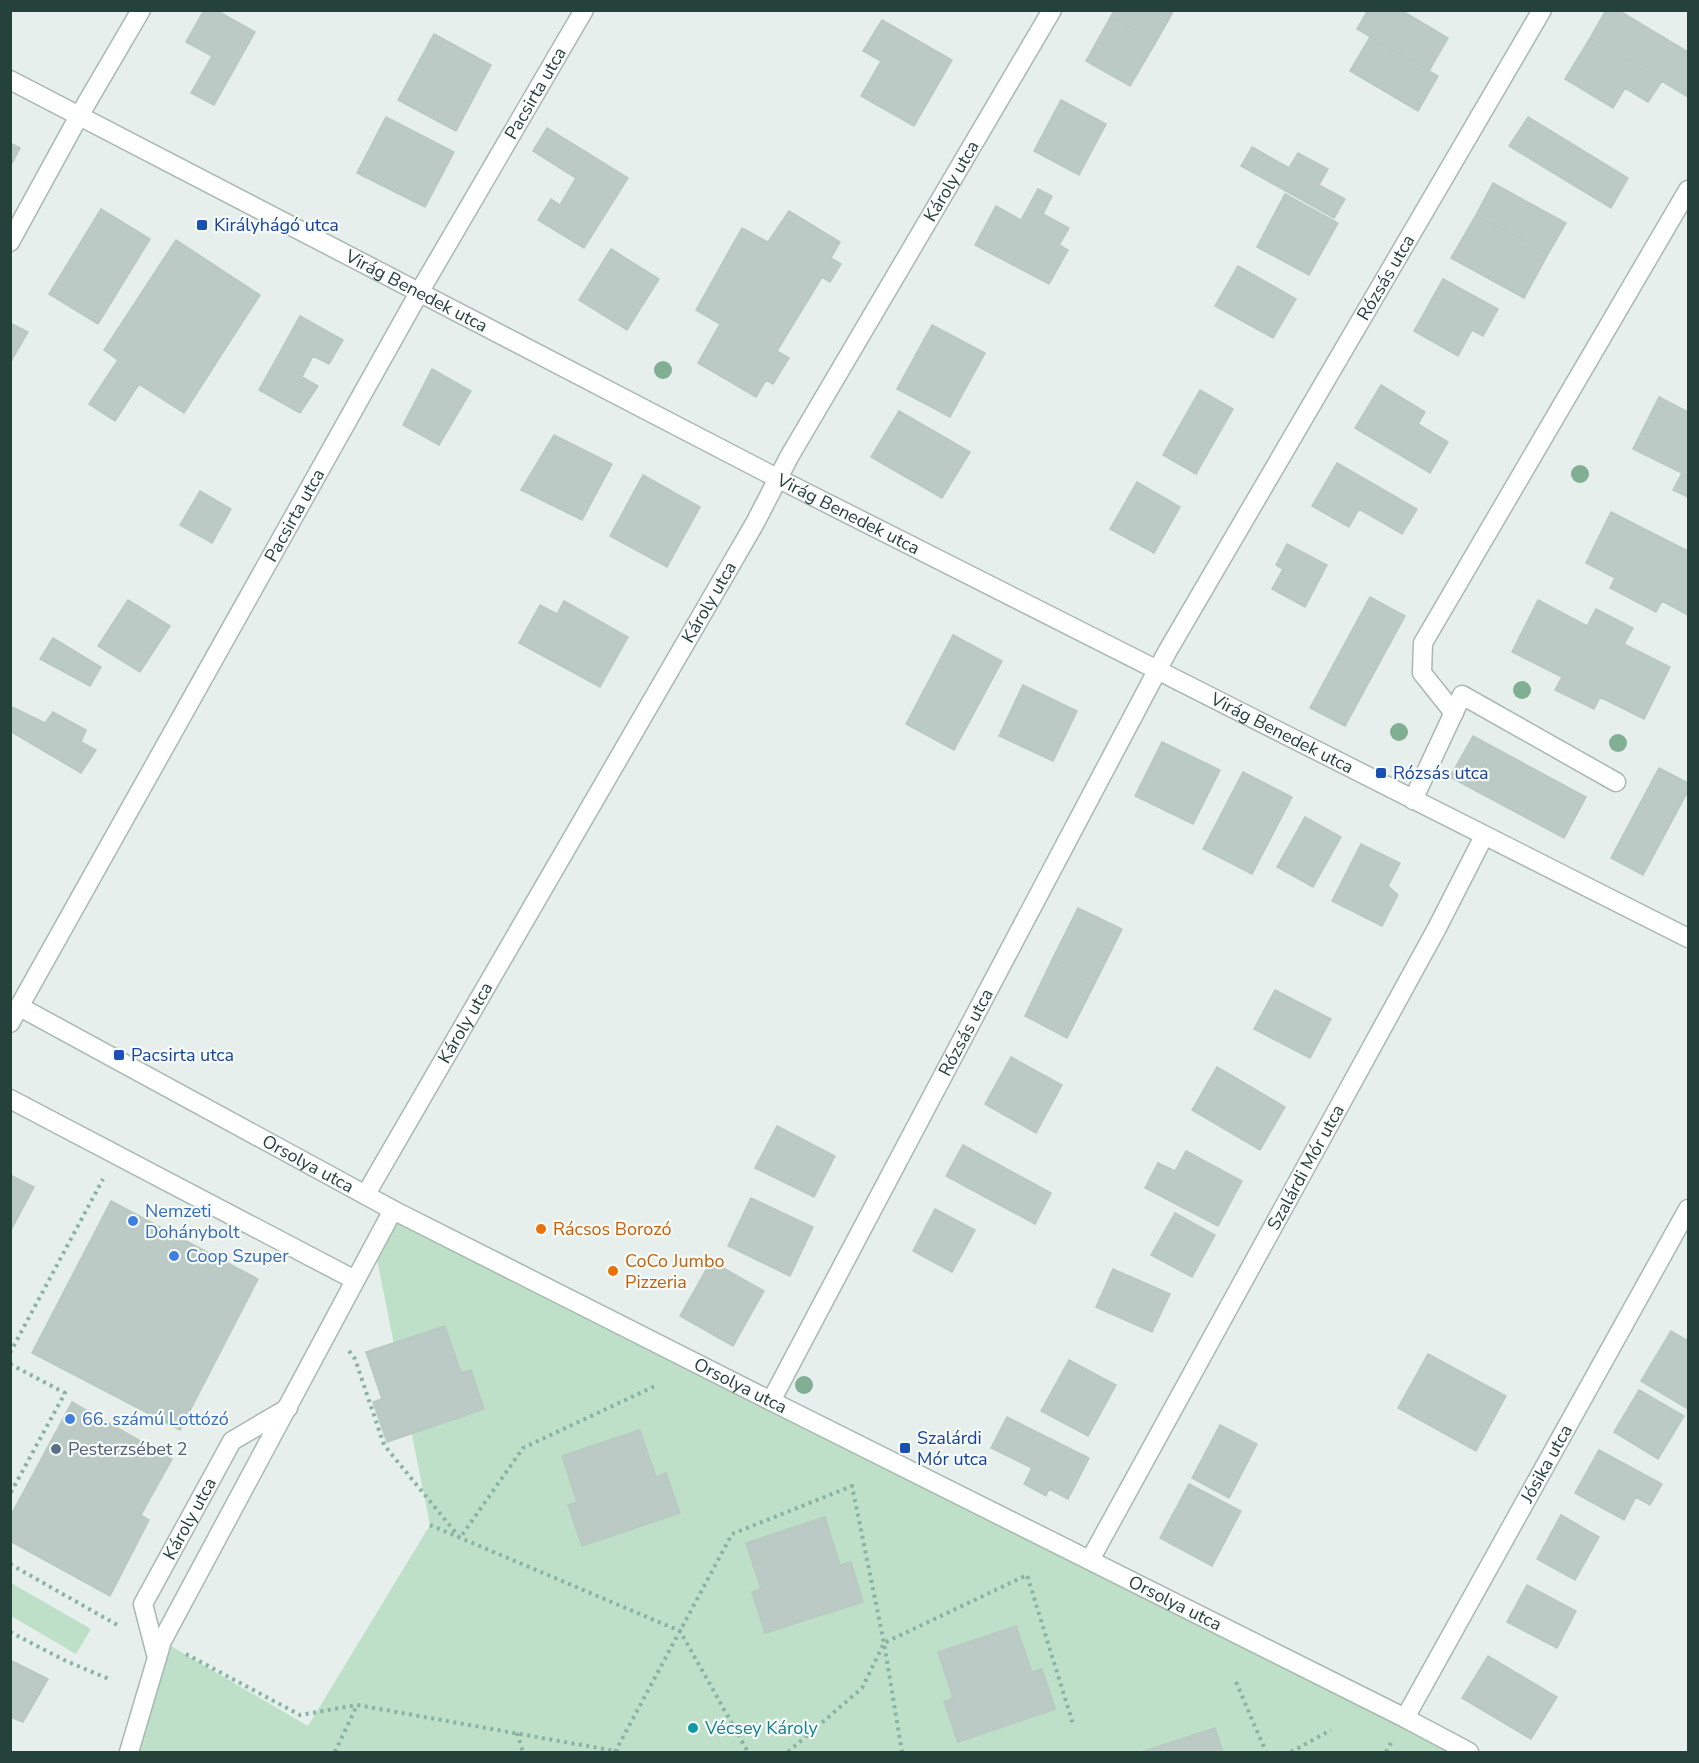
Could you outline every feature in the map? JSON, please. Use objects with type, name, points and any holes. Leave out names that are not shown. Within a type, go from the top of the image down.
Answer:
[{"type":"street","points":[[10,242],[79,116],[141,10]]},
{"type":"street","name":"Pacsirta utca","points":[[10,1023],[420,291],[584,10]]},
{"type":"street","name":"Károly utca","points":[[366,1194],[755,523],[777,478],[1052,10]]},
{"type":"street","name":"Rózsás utca","points":[[771,1401],[1157,670],[1542,10]]},
{"type":"street","name":"Virág Benedek utca","points":[[10,80],[777,478],[1689,938]]},
{"type":"street","points":[[1454,713],[1422,673],[1423,643],[1684,212],[1689,190]]},
{"type":"street","points":[[1413,800],[1462,695],[1616,782]]},
{"type":"street","name":"Szalárdi Mór utca","points":[[1090,1560],[1430,940],[1484,836]]},
{"type":"street","name":"Orsolya utca","points":[[20,1007],[393,1210],[1469,1752]]},
{"type":"street","points":[[10,1099],[355,1280]]},
{"type":"street","name":"Jósika utca","points":[[1405,1718],[1689,1209]]},
{"type":"street","name":"Károly utca","points":[[129,1752],[157,1646],[288,1408],[393,1210]]},
{"type":"street","name":"Károly utca","points":[[157,1646],[143,1604],[232,1441],[288,1408]]},
{"type":"path","points":[[10,1353],[116,1155]]},
{"type":"path","points":[[348,1350],[355,1359],[384,1445],[460,1538]]},
{"type":"path","points":[[10,1364],[65,1393],[10,1494]]},
{"type":"path","points":[[460,1538],[523,1448],[655,1386]]},
{"type":"path","points":[[10,1564],[118,1626],[300,1715],[357,1705],[617,1752],[732,1534],[852,1486],[884,1643],[902,1752]]},
{"type":"path","points":[[430,1525],[680,1631],[748,1752]]},
{"type":"path","points":[[788,1752],[862,1688],[884,1643],[1027,1575],[1073,1724]]},
{"type":"path","points":[[10,1632],[66,1661],[109,1679]]},
{"type":"path","points":[[1236,1682],[1266,1752]]},
{"type":"path","points":[[335,1752],[357,1705]]},
{"type":"path","points":[[1291,1752],[1331,1730]]},
{"type":"path","points":[[517,1733],[523,1752]]},
{"type":"green space","points":[[393,1210],[1457,1752],[129,1752],[162,1641],[308,1726],[430,1525],[374,1244]]},
{"type":"green space","points":[[11,1583],[91,1629],[76,1654],[11,1616]]},
{"type":"building","points":[[204,10],[216,10],[255,32],[214,105],[191,93],[212,56],[186,42]]},
{"type":"building","points":[[1114,10],[1174,10],[1156,42],[1111,16]]},
{"type":"building","points":[[1368,10],[1401,10],[1448,38],[1429,71],[1357,29]]},
{"type":"building","points":[[1606,10],[1618,10],[1688,52],[1688,97],[1590,38]]},
{"type":"building","points":[[1111,16],[1156,42],[1130,86],[1086,61]]},
{"type":"building","points":[[882,20],[952,60],[914,126],[861,96],[881,61],[863,51]]},
{"type":"building","points":[[434,34],[491,65],[456,131],[398,100]]},
{"type":"building","points":[[1370,37],[1438,76],[1418,111],[1350,71]]},
{"type":"building","points":[[1590,38],[1662,81],[1648,102],[1625,88],[1613,108],[1565,79]]},
{"type":"building","points":[[1061,100],[1106,124],[1079,175],[1034,151]]},
{"type":"building","points":[[386,117],[454,152],[425,207],[357,173]]},
{"type":"building","points":[[1528,117],[1628,178],[1611,208],[1509,146]]},
{"type":"building","points":[[547,128],[628,178],[584,248],[538,220],[551,199],[560,205],[576,178],[533,151]]},
{"type":"building","points":[[10,143],[20,148],[10,167]]},
{"type":"building","points":[[1252,147],[1289,168],[1298,153],[1328,169],[1319,185],[1345,199],[1334,218],[1241,166]]},
{"type":"building","points":[[1493,183],[1566,223],[1548,254],[1476,215]]},
{"type":"building","points":[[1038,189],[1052,196],[1043,214],[1069,228],[1059,245],[1068,250],[1049,284],[975,245],[996,206],[1021,220]]},
{"type":"building","points":[[1285,194],[1338,223],[1309,275],[1257,247]]},
{"type":"building","points":[[101,209],[150,239],[98,324],[49,294]]},
{"type":"building","points":[[789,211],[840,242],[831,258],[841,264],[830,282],[822,277],[777,351],[789,358],[773,384],[766,380],[756,397],[698,363],[720,324],[696,310],[742,228],[768,242]]},
{"type":"building","points":[[1476,215],[1548,254],[1524,298],[1451,258]]},
{"type":"building","points":[[176,240],[260,295],[184,413],[139,384],[115,421],[89,404],[118,360],[104,350]]},
{"type":"building","points":[[611,249],[659,279],[627,330],[579,300]]},
{"type":"building","points":[[1238,266],[1296,299],[1273,338],[1215,306]]},
{"type":"building","points":[[1443,279],[1498,309],[1483,336],[1472,330],[1458,356],[1414,331]]},
{"type":"building","points":[[300,316],[343,340],[329,364],[313,356],[302,377],[318,386],[300,413],[259,390]]},
{"type":"building","points":[[10,323],[28,332],[10,363]]},
{"type":"building","points":[[932,325],[985,353],[950,417],[897,389]]},
{"type":"building","points":[[432,369],[471,391],[439,445],[403,425]]},
{"type":"building","points":[[1381,385],[1425,412],[1418,424],[1448,442],[1430,473],[1355,428]]},
{"type":"building","points":[[1200,390],[1233,409],[1196,474],[1163,455]]},
{"type":"building","points":[[1659,397],[1688,412],[1688,497],[1673,490],[1682,473],[1633,449]]},
{"type":"building","points":[[899,411],[970,452],[942,498],[871,457]]},
{"type":"building","points":[[554,435],[612,464],[582,520],[521,490]]},
{"type":"building","points":[[1337,463],[1417,509],[1402,534],[1359,509],[1349,527],[1312,506]]},
{"type":"building","points":[[643,475],[700,507],[667,567],[610,536]]},
{"type":"building","points":[[1137,482],[1180,507],[1154,553],[1110,529]]},
{"type":"building","points":[[200,491],[231,509],[212,543],[180,525]]},
{"type":"building","points":[[1611,512],[1688,551],[1688,615],[1662,601],[1656,612],[1610,588],[1615,578],[1586,563]]},
{"type":"building","points":[[1287,544],[1327,565],[1305,607],[1272,589],[1283,569],[1276,565]]},
{"type":"building","points":[[1370,597],[1405,616],[1345,726],[1310,708]]},
{"type":"building","points":[[128,600],[170,626],[140,672],[98,646]]},
{"type":"building","points":[[1538,600],[1587,626],[1596,609],[1633,628],[1624,644],[1670,667],[1644,719],[1600,697],[1594,709],[1555,690],[1562,677],[1512,652]]},
{"type":"building","points":[[564,601],[628,637],[600,687],[519,643],[540,605],[557,614]]},
{"type":"building","points":[[953,635],[1002,661],[954,750],[906,724]]},
{"type":"building","points":[[53,638],[101,667],[90,686],[40,659]]},
{"type":"building","points":[[1023,685],[1077,711],[1053,761],[999,736]]},
{"type":"building","points":[[10,706],[45,723],[53,712],[86,730],[81,742],[96,750],[81,773],[10,731]]},
{"type":"building","points":[[1473,736],[1586,797],[1564,838],[1450,777]]},
{"type":"building","points":[[1162,742],[1220,770],[1193,824],[1135,796]]},
{"type":"building","points":[[1659,768],[1688,783],[1688,791],[1643,875],[1611,858]]},
{"type":"building","points":[[1243,772],[1292,797],[1252,874],[1203,849]]},
{"type":"building","points":[[1305,817],[1341,837],[1313,887],[1277,867]]},
{"type":"building","points":[[1361,844],[1400,863],[1388,886],[1398,895],[1382,926],[1332,901]]},
{"type":"building","points":[[1078,908],[1122,929],[1095,983],[1051,962]]},
{"type":"building","points":[[1051,962],[1095,983],[1067,1038],[1025,1016]]},
{"type":"building","points":[[1275,990],[1331,1019],[1310,1058],[1254,1029]]},
{"type":"building","points":[[1011,1057],[1062,1085],[1036,1133],[985,1104]]},
{"type":"building","points":[[1217,1067],[1285,1107],[1260,1150],[1192,1110]]},
{"type":"building","points":[[777,1126],[835,1156],[814,1197],[755,1168]]},
{"type":"building","points":[[963,1145],[1051,1193],[1035,1224],[946,1176]]},
{"type":"building","points":[[1186,1151],[1242,1181],[1218,1226],[1145,1188],[1158,1163],[1175,1171]]},
{"type":"building","points":[[10,1175],[34,1187],[10,1232]]},
{"type":"building","points":[[751,1198],[813,1227],[790,1276],[728,1246]]},
{"type":"building","points":[[111,1201],[258,1279],[180,1430],[32,1353]]},
{"type":"building","points":[[935,1209],[975,1230],[952,1272],[913,1251]]},
{"type":"building","points":[[1175,1213],[1215,1235],[1192,1277],[1151,1255]]},
{"type":"building","points":[[711,1261],[764,1291],[733,1346],[680,1316]]},
{"type":"building","points":[[1113,1269],[1170,1294],[1152,1332],[1096,1307]]},
{"type":"building","points":[[445,1326],[461,1373],[471,1370],[484,1409],[387,1442],[373,1402],[382,1399],[366,1352]]},
{"type":"building","points":[[1671,1331],[1688,1341],[1688,1409],[1641,1381]]},
{"type":"building","points":[[1428,1354],[1506,1396],[1476,1451],[1398,1408]]},
{"type":"building","points":[[1069,1360],[1116,1385],[1088,1436],[1041,1411]]},
{"type":"building","points":[[1639,1390],[1684,1416],[1658,1459],[1614,1432]]},
{"type":"building","points":[[72,1402],[172,1459],[141,1515],[149,1520],[110,1596],[10,1541],[10,1517]]},
{"type":"building","points":[[1007,1417],[1089,1458],[1068,1499],[1049,1489],[1046,1496],[1024,1484],[1032,1468],[991,1448]]},
{"type":"building","points":[[1220,1425],[1257,1444],[1229,1498],[1192,1478]]},
{"type":"building","points":[[640,1430],[656,1477],[666,1473],[680,1513],[582,1546],[568,1505],[577,1502],[562,1456]]},
{"type":"building","points":[[1599,1450],[1662,1484],[1650,1505],[1636,1497],[1624,1520],[1575,1493]]},
{"type":"building","points":[[1189,1484],[1241,1511],[1212,1566],[1160,1538]]},
{"type":"building","points":[[1561,1515],[1599,1537],[1575,1580],[1537,1559]]},
{"type":"building","points":[[825,1517],[840,1565],[851,1562],[863,1602],[765,1633],[752,1592],[761,1589],[746,1543]]},
{"type":"building","points":[[1527,1585],[1576,1611],[1557,1648],[1507,1622]]},
{"type":"building","points":[[1016,1626],[1032,1672],[1042,1669],[1055,1709],[958,1742],[944,1701],[953,1698],[938,1652]]},
{"type":"building","points":[[1488,1656],[1557,1697],[1531,1739],[1462,1698]]},
{"type":"building","points":[[10,1660],[48,1679],[23,1722],[10,1717]]},
{"type":"building","points":[[1215,1728],[1223,1752],[1141,1752]]},
{"type":"place","name":"Királyhágó utca","points":[[202,225]]},
{"type":"place","name":"Rózsás utca","points":[[1381,773]]},
{"type":"place","name":"Pacsirta utca","points":[[119,1055]]},
{"type":"place","name":"Nemzeti Dohánybolt","points":[[133,1221]]},
{"type":"place","name":"Rácsos Borozó","points":[[541,1229]]},
{"type":"place","name":"Coop Szuper","points":[[174,1256]]},
{"type":"place","name":"CoCo Jumbo Pizzeria","points":[[613,1271]]},
{"type":"place","name":"66. számú Lottózó","points":[[70,1419]]},
{"type":"place","name":"Szalárdi Mór utca","points":[[905,1448]]},
{"type":"place","name":"Pesterzsébet 2","points":[[56,1449]]},
{"type":"place","name":"Vécsey Károly","points":[[693,1728]]}]
